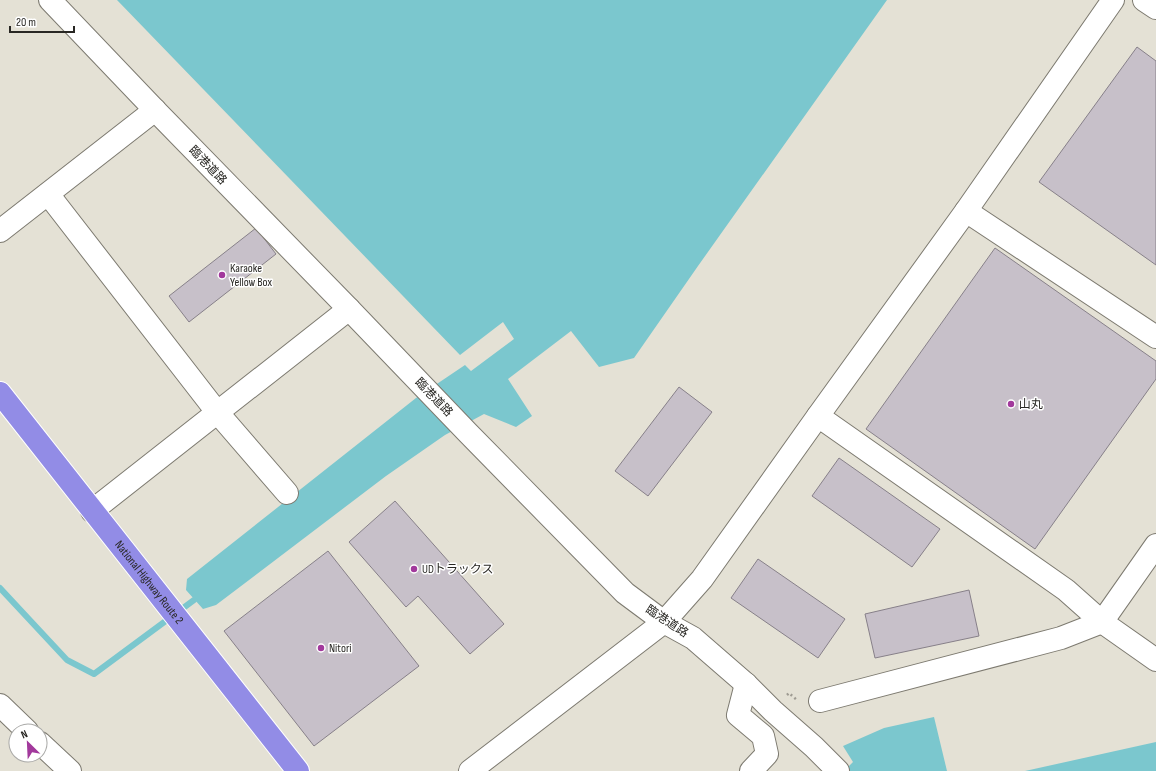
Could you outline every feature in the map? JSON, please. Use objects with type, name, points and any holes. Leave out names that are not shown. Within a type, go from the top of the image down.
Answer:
[{"type":"highway","name":"National Highway Route 2","points":[[0,392],[92,511],[298,771]]},
{"type":"street","name":"臨港道路","points":[[50,0],[468,433],[625,593],[664,622],[693,638],[746,684],[838,771]]},
{"type":"street","points":[[470,771],[664,622],[702,579],[966,211],[1113,0]]},
{"type":"street","points":[[1144,0],[1156,8]]},
{"type":"street","points":[[0,231],[155,110]]},
{"type":"street","points":[[48,194],[217,412],[287,493]]},
{"type":"street","points":[[966,211],[1156,338]]},
{"type":"street","points":[[92,511],[349,309]]},
{"type":"street","points":[[818,416],[1066,590],[1102,622],[1156,660]]},
{"type":"street","points":[[820,702],[1061,638],[1102,622],[1156,545]]},
{"type":"street","points":[[746,684],[738,715],[763,736],[767,754],[751,771]]},
{"type":"street","points":[[0,705],[19,723]]},
{"type":"street","points":[[48,750],[70,771]]},
{"type":"water","points":[[117,0],[887,0],[634,358],[599,367],[571,331],[508,379],[532,416],[516,427],[484,414],[445,435],[386,476],[216,605],[203,609],[186,590],[187,579],[416,398],[465,365],[471,371],[514,339],[503,322],[460,355]]},
{"type":"water","points":[[934,717],[947,771],[844,771],[853,762],[843,746],[884,728]]},
{"type":"water","points":[[1156,742],[1156,771],[1025,771]]},
{"type":"building","points":[[1137,47],[1156,61],[1156,265],[1039,182]]},
{"type":"building","name":"Karaoke Yellow Box","points":[[256,228],[276,254],[189,322],[169,296]]},
{"type":"building","name":"山丸","points":[[995,248],[1156,361],[1156,379],[1035,549],[866,429]]},
{"type":"building","points":[[679,387],[712,412],[648,496],[615,471]]},
{"type":"building","points":[[839,458],[940,529],[912,567],[812,496]]},
{"type":"building","name":"UDトラックス","points":[[395,501],[504,624],[470,654],[418,596],[406,607],[349,542]]},
{"type":"building","name":"Nitori","points":[[328,551],[419,666],[314,746],[224,631]]},
{"type":"building","points":[[758,559],[845,619],[818,658],[731,598]]},
{"type":"building","points":[[969,590],[979,636],[875,658],[865,614]]},
{"type":"waterway","points":[[0,588],[67,660],[94,674],[194,600]]},
{"type":"place","name":"Karaoke Yellow Box","points":[[222,275]]},
{"type":"place","name":"山丸","points":[[1011,404]]},
{"type":"place","name":"UDトラックス","points":[[414,569]]},
{"type":"place","name":"Nitori","points":[[321,648]]}]
